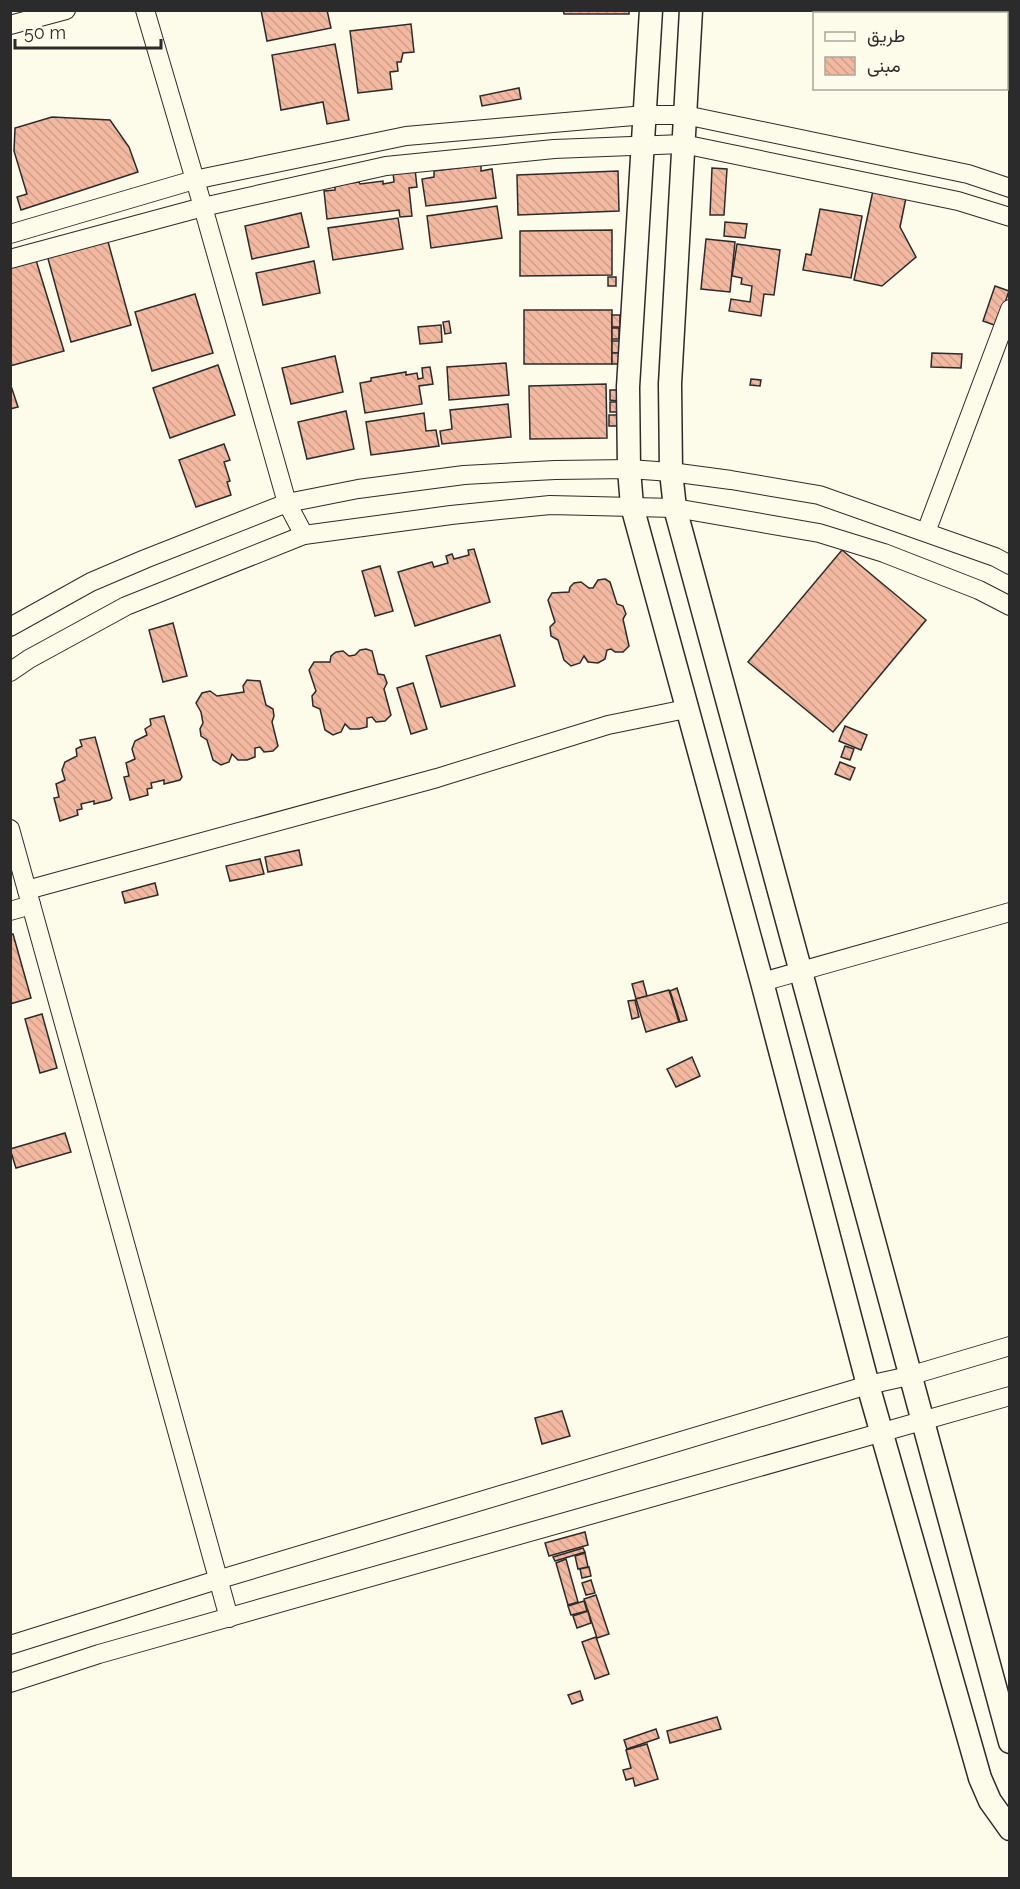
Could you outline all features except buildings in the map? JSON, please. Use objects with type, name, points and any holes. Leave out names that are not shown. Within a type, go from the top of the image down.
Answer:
[{"type":"street","points":[[10,25],[66,10]]},
{"type":"street","points":[[145,10],[287,503],[304,535]]},
{"type":"street","points":[[651,10],[628,387],[632,506],[762,982],[868,1385],[980,1778],[990,1801],[1010,1829]]},
{"type":"street","points":[[691,10],[670,384],[670,472],[675,507],[1010,1742]]},
{"type":"street","points":[[10,234],[194,180],[406,136],[645,115],[684,115],[968,174],[1010,188]]},
{"type":"street","points":[[10,259],[203,207],[386,166],[554,149],[683,144],[958,201],[1010,217]]},
{"type":"street","points":[[926,532],[1010,309]]},
{"type":"street","points":[[10,627],[91,582],[287,503],[358,489],[464,475],[629,469],[670,472],[819,495],[926,532],[1010,565]]},
{"type":"street","points":[[10,672],[29,659],[126,606],[304,535],[439,516],[550,505],[675,507],[819,533],[884,553],[979,590],[1010,606]]},
{"type":"street","points":[[10,911],[29,898],[437,778],[608,725],[686,709]]},
{"type":"street","points":[[10,830],[229,1618]]},
{"type":"street","points":[[762,982],[1010,912]]},
{"type":"street","points":[[10,1645],[217,1580],[868,1385],[909,1376],[1010,1346]]},
{"type":"street","points":[[10,1683],[99,1654],[1010,1396]]}]
